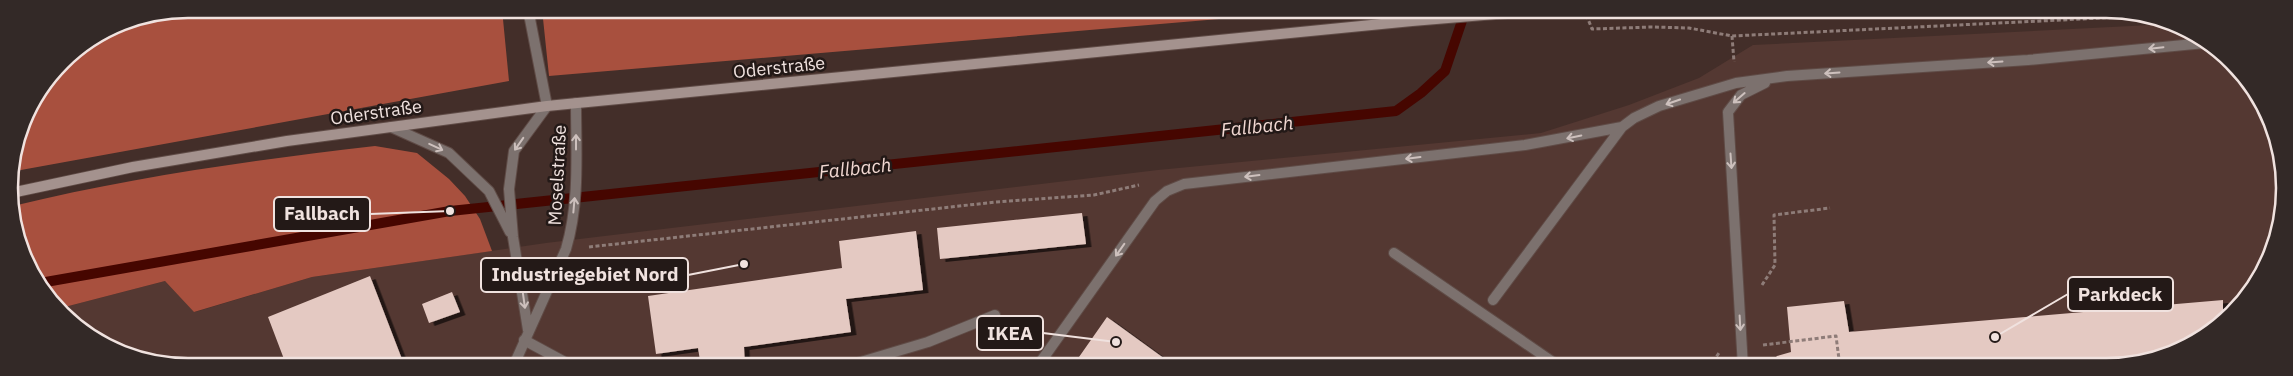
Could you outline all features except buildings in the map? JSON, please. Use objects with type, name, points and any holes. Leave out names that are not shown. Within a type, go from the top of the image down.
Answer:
[{"type":"street","points":[[530,18],[547,106]]},
{"type":"street","name":"Oderstraße","points":[[18,192],[133,167],[287,141],[547,106],[1446,18]]},
{"type":"street","points":[[1493,300],[1622,127],[1634,118],[1659,106],[1700,92],[1736,83],[1787,76],[2028,60],[2196,44]]},
{"type":"street","points":[[1742,358],[1728,112],[1741,95],[1758,85],[1787,76]]},
{"type":"street","name":"Moselstraße","points":[[516,358],[566,249],[572,229],[576,182],[576,103]]},
{"type":"street","name":"Moselstraße","points":[[526,335],[513,237],[509,189],[514,151],[547,106]]},
{"type":"street","name":"Moselstraße","points":[[392,127],[449,153],[489,191],[513,237]]},
{"type":"street","points":[[1043,358],[1155,201],[1167,191],[1184,184],[1524,145],[1622,127]]},
{"type":"street","points":[[1394,253],[1547,358]]},
{"type":"street","points":[[874,358],[928,342],[995,315]]},
{"type":"street","points":[[526,335],[560,358]]},
{"type":"path","points":[[1588,18],[1592,29],[1689,28],[1732,36],[2102,18]]},
{"type":"path","points":[[566,249],[986,203],[1094,195],[1135,185],[1167,191]]},
{"type":"path","points":[[1790,341],[1836,336],[1839,358]]},
{"type":"shaded area","points":[[177,18],[503,18],[509,81],[19,170],[30,123],[46,93],[67,67],[103,40],[123,30],[155,21]]},
{"type":"shaded area","points":[[543,18],[1232,18],[549,76]]},
{"type":"shaded area","points":[[2154,25],[2170,30],[2190,40],[2217,60],[2240,84],[2258,113],[2272,155],[2276,188],[2270,232],[2263,253],[2253,273],[2240,292],[2226,309],[2209,323],[2190,336],[2170,346],[2149,353],[2116,358],[177,358],[144,353],[123,346],[93,330],[65,307],[165,281],[195,312],[312,277],[546,243],[1158,170],[1541,133],[1629,105],[1699,78],[1753,45]]},
{"type":"shaded area","points":[[375,146],[417,153],[449,179],[465,196],[480,219],[492,251],[312,277],[194,312],[165,281],[65,307],[46,283],[30,253],[23,232],[19,205],[103,186],[193,170]]},
{"type":"waterway","name":"Fallbach","points":[[45,282],[450,211],[1396,111],[1421,93],[1445,71],[1463,18]]},
{"type":"place","name":"Fallbach","points":[[450,211]]},
{"type":"place","name":"Industriegebiet Nord","points":[[744,264]]},
{"type":"place","name":"Parkdeck","points":[[1995,337]]},
{"type":"place","name":"IKEA","points":[[1116,342]]}]
